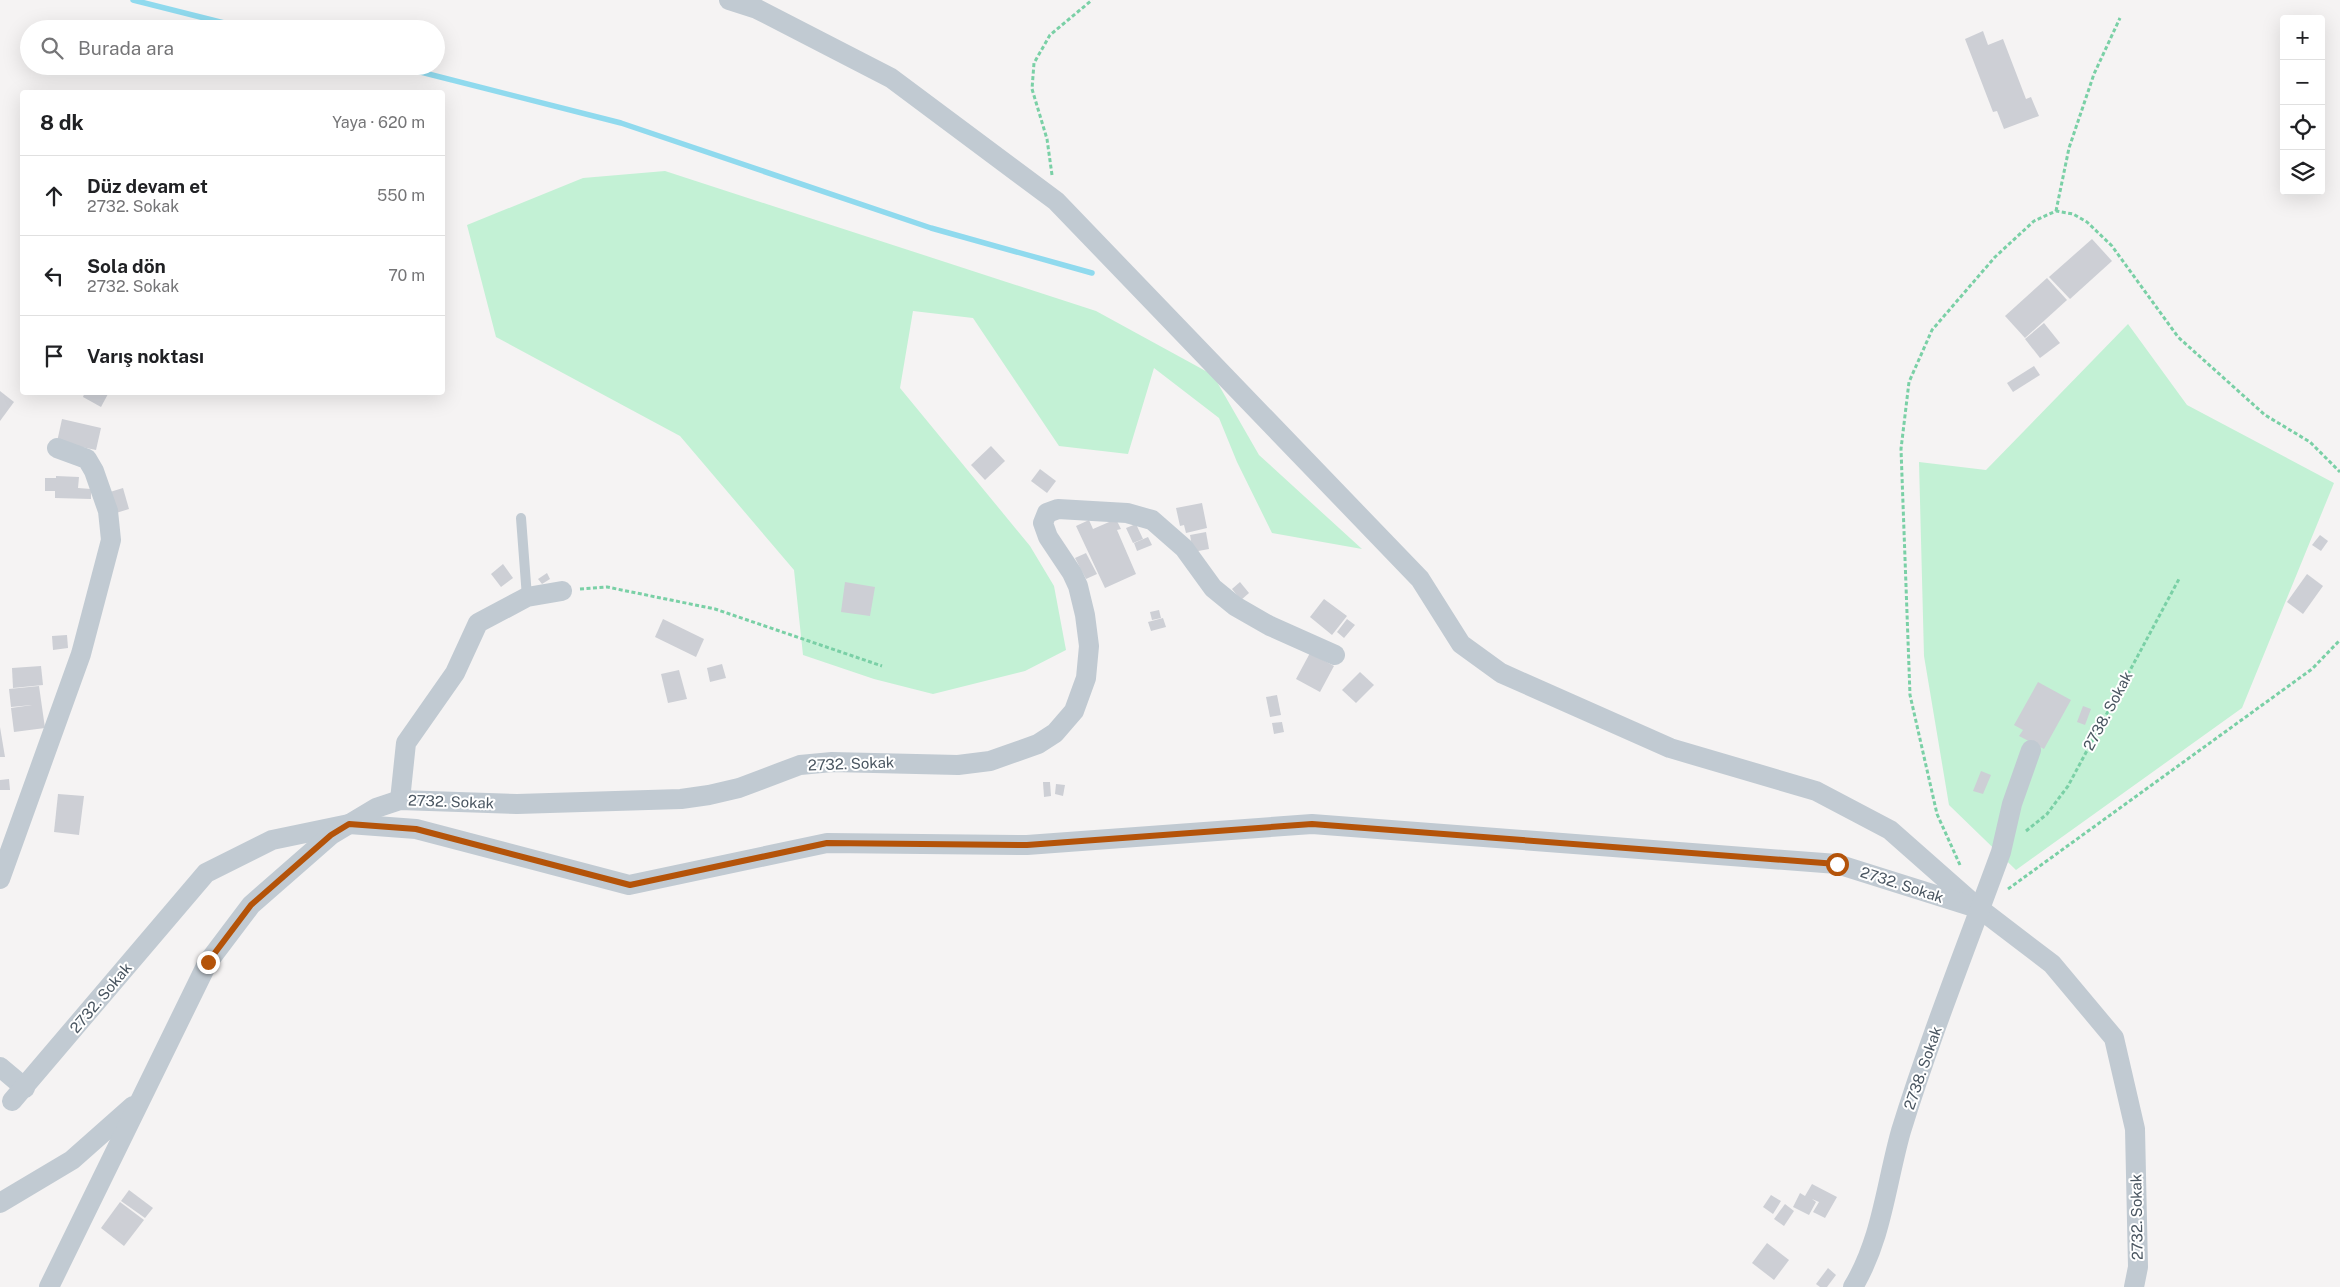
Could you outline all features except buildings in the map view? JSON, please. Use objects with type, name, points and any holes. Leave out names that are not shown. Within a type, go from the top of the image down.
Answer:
[{"type":"street","points":[[729,0],[757,9],[891,78],[1056,201],[1420,579],[1461,644],[1500,673],[1670,748],[1816,791],[1890,830],[1980,909]]},
{"type":"street","points":[[0,879],[82,654],[111,540],[108,512],[94,471],[87,459],[56,448]]},
{"type":"street","name":"2732. Sokak","points":[[49,1287],[208,962],[251,905],[331,835],[376,808],[400,800],[517,804],[681,799],[739,788],[800,765],[832,762],[958,766],[990,761],[1038,744],[1055,733],[1074,711],[1086,678],[1090,646],[1078,586],[1072,573],[1048,537],[1043,523],[1047,513],[1058,509],[1102,510],[1127,513],[1152,520],[1184,548],[1213,588],[1235,606],[1270,626],[1335,655]]},
{"type":"street","points":[[400,800],[406,743],[455,673],[478,622],[527,597],[562,590]]},
{"type":"street","name":"2738. Sokak","points":[[1853,1287],[1880,1222],[1901,1133],[2001,852],[2012,804],[2031,750]]},
{"type":"street","name":"2732. Sokak","points":[[0,1068],[19,1095],[206,872],[272,840],[349,824],[416,829],[630,885],[827,843],[1027,845],[1312,824],[1837,864],[1980,909],[2052,964],[2114,1038],[2135,1129],[2138,1267],[2134,1287]]},
{"type":"street","name":"2732. Sokak","points":[[0,1203],[72,1160],[140,1100]]},
{"type":"lane","points":[[521,518],[527,597]]},
{"type":"path","points":[[1056,201],[1047,139],[1032,89],[1034,63],[1050,34],[1092,0]]},
{"type":"path","points":[[2056,211],[2069,148],[2094,74],[2120,18]]},
{"type":"path","points":[[1960,866],[1938,814],[1910,695],[1901,449],[1909,382],[1932,330],[1994,257],[2034,221],[2056,211],[2073,214],[2087,222],[2112,246],[2178,337],[2265,416],[2310,442],[2340,472]]},
{"type":"path","name":"2738. Sokak","points":[[2024,833],[2047,814],[2068,786],[2179,579]]},
{"type":"path","points":[[562,590],[607,587],[715,609],[882,666]]},
{"type":"path","points":[[2004,892],[2312,669],[2340,640]]},
{"type":"green space","points":[[665,171],[1096,311],[1213,375],[1259,455],[1362,549],[1272,533],[1237,462],[1219,418],[1154,368],[1128,454],[1059,446],[973,318],[913,311],[900,388],[1030,546],[1054,586],[1066,650],[1025,671],[933,694],[874,679],[803,655],[794,570],[680,436],[496,337],[467,225],[583,178]]},
{"type":"green space","points":[[2128,324],[2187,405],[2334,483],[2242,708],[2016,870],[1949,805],[1924,656],[1919,462],[1986,470]]},
{"type":"waterway","points":[[133,0],[212,20]]},
{"type":"waterway","points":[[432,75],[621,123],[931,228],[1092,273]]},
{"type":"route","points":[[208,962],[251,905],[331,835],[349,824],[416,829],[630,885],[827,843],[1027,845],[1312,824],[1837,864]]}]
